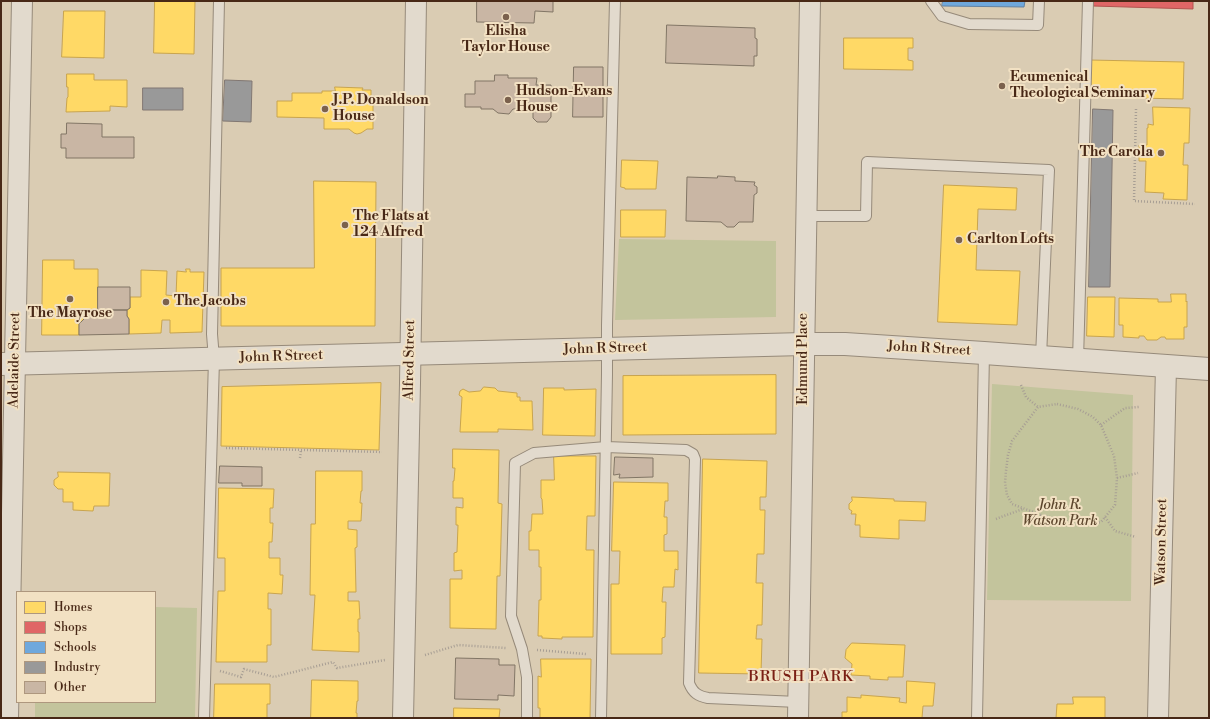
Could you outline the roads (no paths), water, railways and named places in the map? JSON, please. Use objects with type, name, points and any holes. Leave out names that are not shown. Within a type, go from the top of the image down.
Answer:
[{"type":"street","name":"Adelaide Street","points":[[8,718],[8,364],[22,1]]},
{"type":"street","name":"Alfred Street","points":[[403,718],[416,1]]},
{"type":"street","name":"Edmund Place","points":[[798,710],[810,1]]},
{"type":"street","name":"John R Street","points":[[8,364],[845,344],[1209,369]]},
{"type":"street","points":[[1209,355],[1209,369]]},
{"type":"street","name":"Watson Street","points":[[1158,718],[1166,366]]},
{"type":"lane","points":[[204,718],[214,359],[212,326],[219,1]]},
{"type":"lane","points":[[601,718],[608,349],[607,325],[615,1]]},
{"type":"lane","points":[[931,1],[942,16],[969,24],[1038,25],[1039,1]]},
{"type":"lane","points":[[1078,360],[1088,1]]},
{"type":"lane","points":[[806,216],[866,216],[867,162],[1048,170],[1041,357]]},
{"type":"lane","points":[[977,718],[984,353]]},
{"type":"lane","points":[[527,718],[527,677],[522,649],[511,616],[515,463],[534,453],[606,447],[686,450],[693,454],[695,459],[689,683],[692,690],[703,697],[708,698],[798,710]]},
{"type":"place","name":"Elisha Taylor House","points":[[506,17]]},
{"type":"place","name":"Ecumenical Theological Seminary","points":[[1002,86]]},
{"type":"place","name":"Hudson-Evans House","points":[[508,100]]},
{"type":"place","name":"J.P. Donaldson House","points":[[325,109]]},
{"type":"place","name":"The Carola","points":[[1161,153]]},
{"type":"place","name":"The Flats at 124 Alfred","points":[[345,225]]},
{"type":"place","name":"Carlton Lofts","points":[[959,240]]},
{"type":"place","name":"The Mayrose","points":[[70,299]]},
{"type":"place","name":"The Jacobs","points":[[166,302]]},
{"type":"district","name":"BRUSH PARK","points":[[801,677]]},
{"type":"park label","name":"John R. Watson Park","points":[[1060,514]]}]
